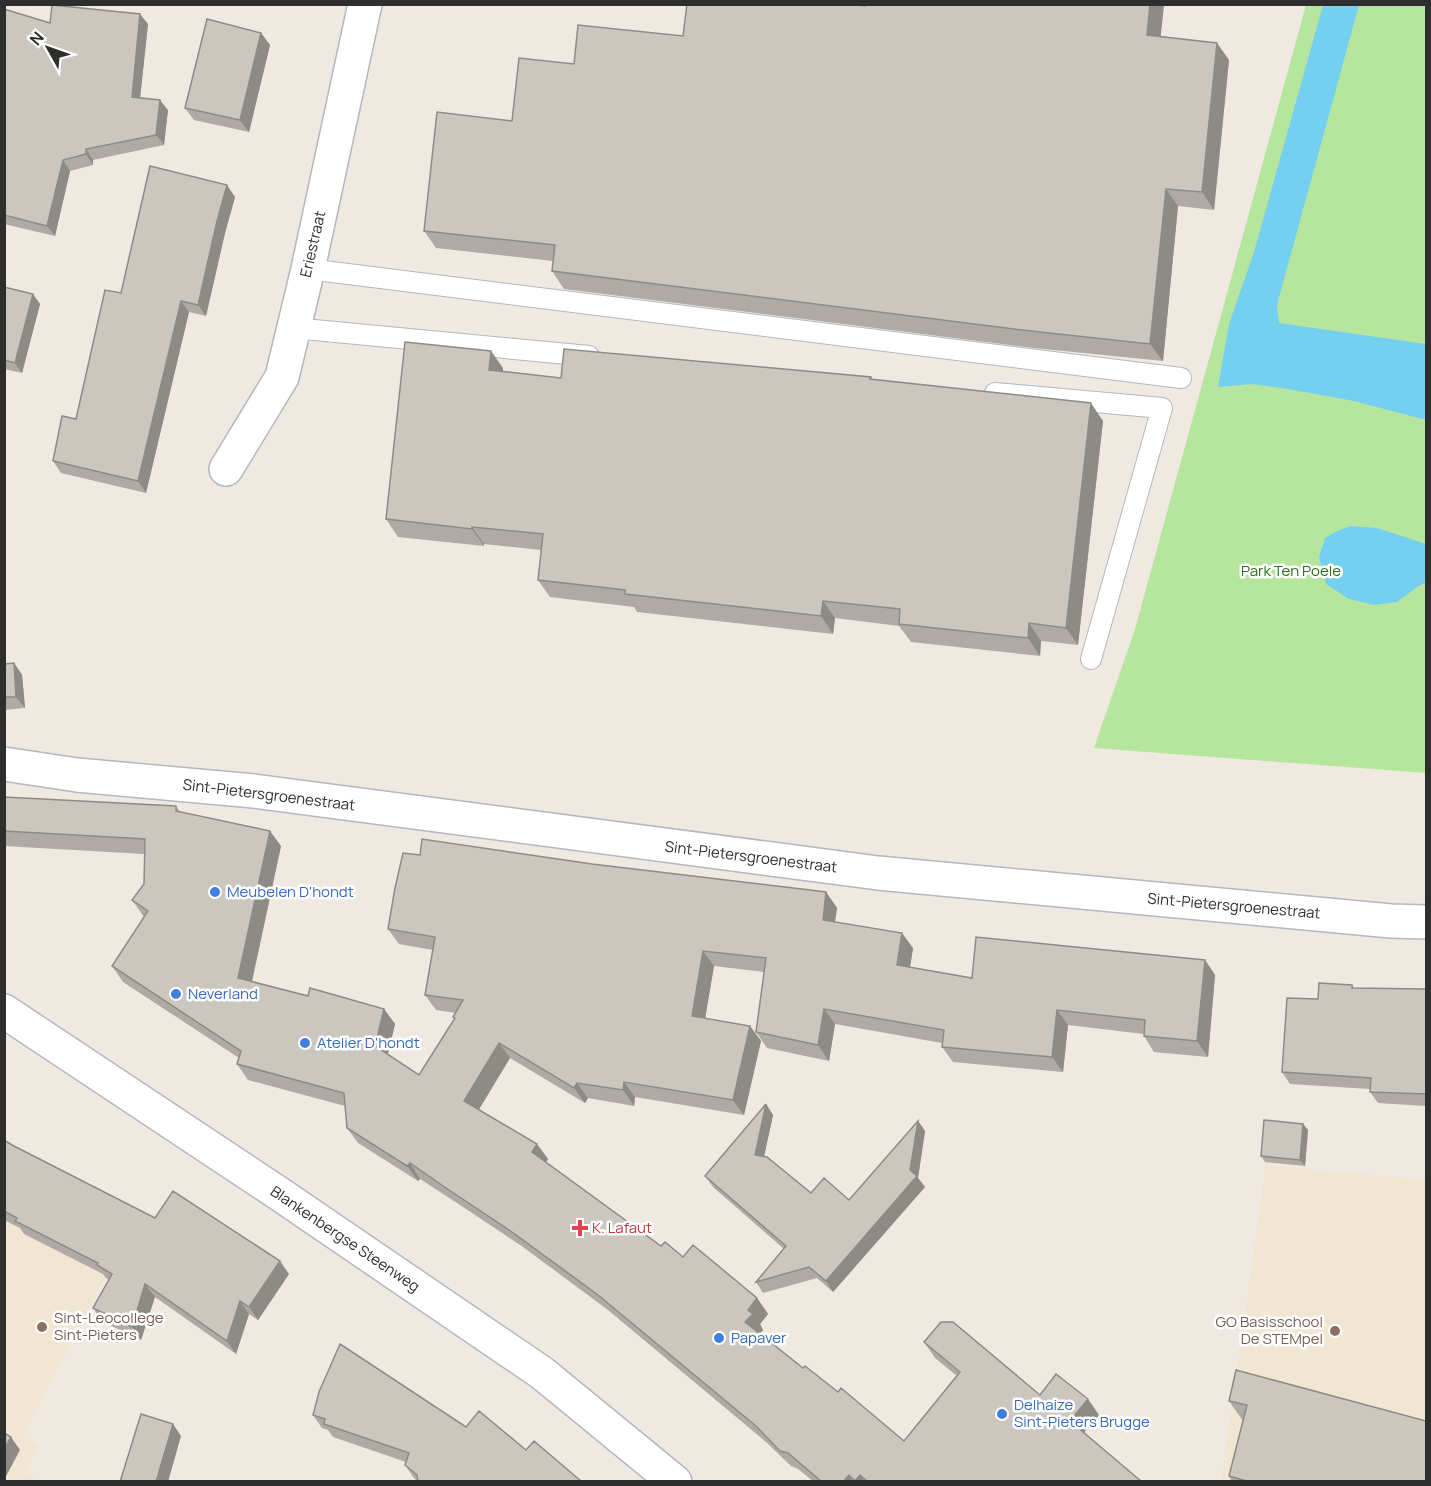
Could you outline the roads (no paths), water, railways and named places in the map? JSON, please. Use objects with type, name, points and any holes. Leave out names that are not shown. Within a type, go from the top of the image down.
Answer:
[{"type":"street","name":"Eriestraat","points":[[226,469],[282,377],[308,269],[365,4]]},
{"type":"street","name":"Sint-Pietersgroenestraat","points":[[4,764],[77,775],[254,791],[878,873],[1379,920],[1426,922]]},
{"type":"street","name":"Sint-Pietersgroenestraat","points":[[4,780],[77,775]]},
{"type":"street","name":"Blankenbergse Steenweg","points":[[4,1011],[281,1195],[542,1373],[675,1482]]},
{"type":"lane","points":[[308,269],[1181,378]]},
{"type":"lane","points":[[293,328],[603,357]]},
{"type":"lane","points":[[972,391],[1162,408],[1091,659]]},
{"type":"water","points":[[1323,5],[1359,5],[1277,305],[1279,323],[1426,344],[1426,420],[1354,401],[1288,389],[1252,384],[1218,387],[1229,324],[1254,252]]},
{"type":"water","points":[[1351,526],[1377,528],[1426,544],[1426,582],[1397,602],[1374,605],[1349,599],[1326,584],[1319,557],[1325,538]]},
{"type":"place","name":"Meubelen D'hondt","points":[[215,892]]},
{"type":"place","name":"Neverland","points":[[176,994]]},
{"type":"place","name":"Atelier D'hondt","points":[[305,1043]]},
{"type":"place","name":"K. Lafaut","points":[[580,1228]]},
{"type":"place","name":"Sint-Leocollege Sint-Pieters","points":[[42,1327]]},
{"type":"place","name":"GO Basisschool De STEMpel","points":[[1335,1331]]},
{"type":"place","name":"Papaver","points":[[719,1338]]},
{"type":"place","name":"Delhaize Sint-Pieters Brugge","points":[[1002,1414]]},
{"type":"park label","name":"Park Ten Poele","points":[[1291,571]]}]
